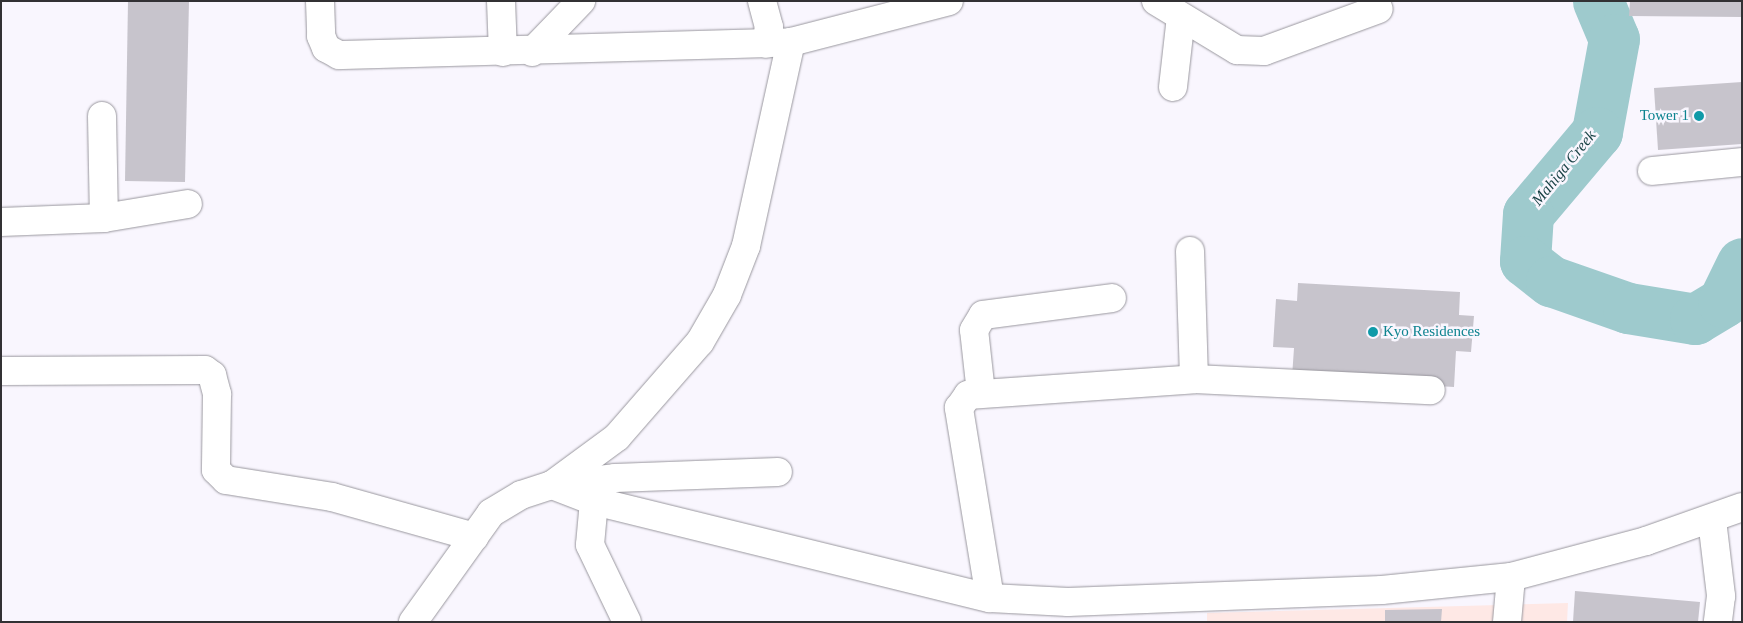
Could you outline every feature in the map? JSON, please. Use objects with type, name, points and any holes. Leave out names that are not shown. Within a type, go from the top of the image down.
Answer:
[{"type":"street","points":[[320,1],[321,36],[326,48],[339,55],[532,52],[663,44],[779,43],[949,1]]},
{"type":"street","points":[[501,1],[503,52]]},
{"type":"street","points":[[532,52],[581,1]]},
{"type":"street","points":[[413,622],[491,513],[552,485],[617,437],[700,342],[726,295],[746,246],[779,43],[769,27],[762,1]]},
{"type":"street","points":[[1156,1],[1237,50],[1264,51],[1379,9]]},
{"type":"street","points":[[1173,87],[1182,17]]},
{"type":"street","points":[[102,116],[104,218]]},
{"type":"street","points":[[1652,171],[1742,162]]},
{"type":"street","points":[[1,222],[104,218],[188,204]]},
{"type":"street","points":[[1190,251],[1194,379]]},
{"type":"street","points":[[981,393],[974,330],[983,315],[1112,298]]},
{"type":"street","points":[[1,371],[205,370],[212,375],[217,394],[216,466],[226,480],[332,497],[474,537]]},
{"type":"street","points":[[990,598],[958,408],[968,395],[1194,379],[1430,390]]},
{"type":"street","points":[[552,485],[778,472]]},
{"type":"street","points":[[552,485],[594,501],[990,598],[1068,602],[1382,590],[1511,577],[1712,520],[1742,507]]},
{"type":"street","points":[[594,501],[590,545],[627,622]]},
{"type":"street","points":[[1712,520],[1721,596],[1718,622]]},
{"type":"street","points":[[1508,622],[1511,577]]},
{"type":"shaded area","points":[[1568,603],[1567,622],[1207,622],[1207,613]]},
{"type":"building","points":[[128,1],[189,1],[185,182],[125,181]]},
{"type":"building","points":[[1630,1],[1742,1],[1742,17],[1629,16]]},
{"type":"building","name":"Tower 1","points":[[1742,82],[1742,144],[1658,150],[1654,88]]},
{"type":"building","name":"Kyo Residences","points":[[1298,283],[1460,292],[1459,315],[1474,316],[1471,352],[1456,351],[1454,387],[1292,377],[1294,348],[1273,347],[1276,299],[1297,301]]},
{"type":"building","points":[[1575,591],[1700,602],[1698,622],[1573,622]]},
{"type":"building","points":[[1442,609],[1441,622],[1385,622],[1385,610]]},
{"type":"waterway","name":"Mahiga Creek","points":[[1598,1],[1614,39],[1597,132],[1528,214],[1525,261],[1551,281],[1628,308],[1695,319],[1723,302],[1742,263]]},
{"type":"place","name":"Tower 1","points":[[1699,116]]},
{"type":"place","name":"Kyo Residences","points":[[1373,332]]}]
